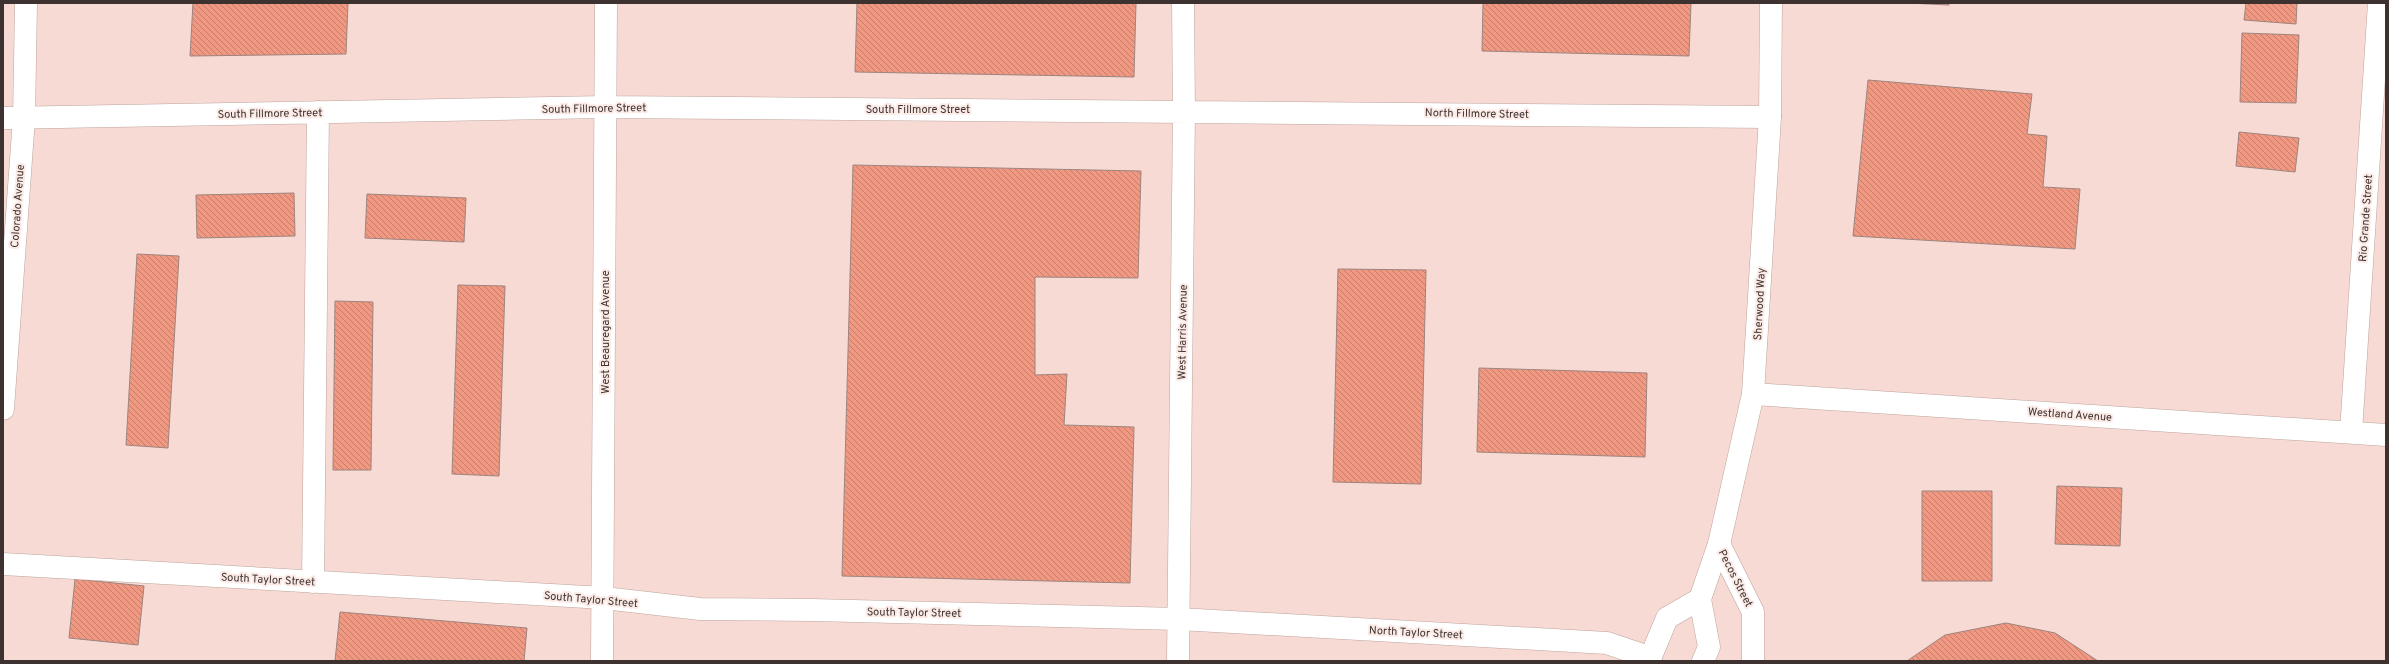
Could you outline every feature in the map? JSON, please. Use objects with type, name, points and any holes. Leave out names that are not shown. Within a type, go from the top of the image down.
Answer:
[{"type":"street","name":"Colorado Avenue","points":[[3,409],[13,118],[26,3]]},
{"type":"street","name":"West Beauregard Avenue","points":[[602,661],[604,598],[606,3]]},
{"type":"street","name":"West Harris Avenue","points":[[1178,661],[1184,111],[1183,3]]},
{"type":"street","name":"Sherwood Way","points":[[1703,661],[1709,647],[1700,599],[1719,544],[1753,394],[1770,117],[1771,3]]},
{"type":"street","name":"Rio Grande Street","points":[[2351,432],[2379,3]]},
{"type":"street","name":"South Fillmore Street","points":[[13,118],[605,107],[1184,111]]},
{"type":"street","name":"North Fillmore Street","points":[[1184,111],[1770,117]]},
{"type":"street","points":[[313,582],[318,112]]},
{"type":"street","name":"Westland Avenue","points":[[1753,394],[2386,435]]},
{"type":"street","name":"Pecos Street","points":[[1719,544],[1753,612],[1753,661]]},
{"type":"street","name":"South Taylor Street","points":[[3,564],[604,598],[700,609],[812,610],[1179,619]]},
{"type":"street","points":[[1650,659],[1667,618],[1700,599]]},
{"type":"street","name":"North Taylor Street","points":[[1179,619],[1607,643],[1650,659]]},
{"type":"building","points":[[193,3],[348,3],[346,54],[190,56]]},
{"type":"building","points":[[857,3],[1136,3],[1134,77],[855,72]]},
{"type":"building","points":[[1483,3],[1691,3],[1689,56],[1482,51]]},
{"type":"building","points":[[1908,3],[1949,3],[1949,5]]},
{"type":"building","points":[[2246,3],[2297,3],[2296,24],[2244,20]]},
{"type":"building","points":[[2242,33],[2299,35],[2296,103],[2240,102]]},
{"type":"building","points":[[1868,80],[2032,94],[2027,134],[2047,136],[2043,187],[2080,189],[2075,249],[1853,236]]},
{"type":"building","points":[[2239,132],[2299,138],[2295,172],[2236,166]]},
{"type":"building","points":[[853,165],[1141,171],[1138,278],[1035,277],[1035,375],[1067,374],[1064,425],[1134,427],[1130,583],[842,576]]},
{"type":"building","points":[[294,193],[295,236],[197,238],[196,195]]},
{"type":"building","points":[[367,194],[466,198],[464,242],[365,238]]},
{"type":"building","points":[[137,254],[179,256],[168,448],[126,445]]},
{"type":"building","points":[[1338,269],[1426,270],[1421,484],[1333,482]]},
{"type":"building","points":[[458,285],[505,286],[499,476],[452,474]]},
{"type":"building","points":[[335,301],[373,302],[371,470],[333,470]]},
{"type":"building","points":[[1479,368],[1647,373],[1645,457],[1477,452]]},
{"type":"building","points":[[2057,486],[2122,488],[2120,546],[2055,544]]},
{"type":"building","points":[[1922,491],[1992,491],[1992,581],[1922,581]]},
{"type":"building","points":[[75,579],[144,586],[138,645],[69,638]]},
{"type":"building","points":[[340,612],[527,628],[524,661],[335,661]]},
{"type":"building","points":[[2006,623],[2055,633],[2098,661],[1907,661],[1945,635]]}]
